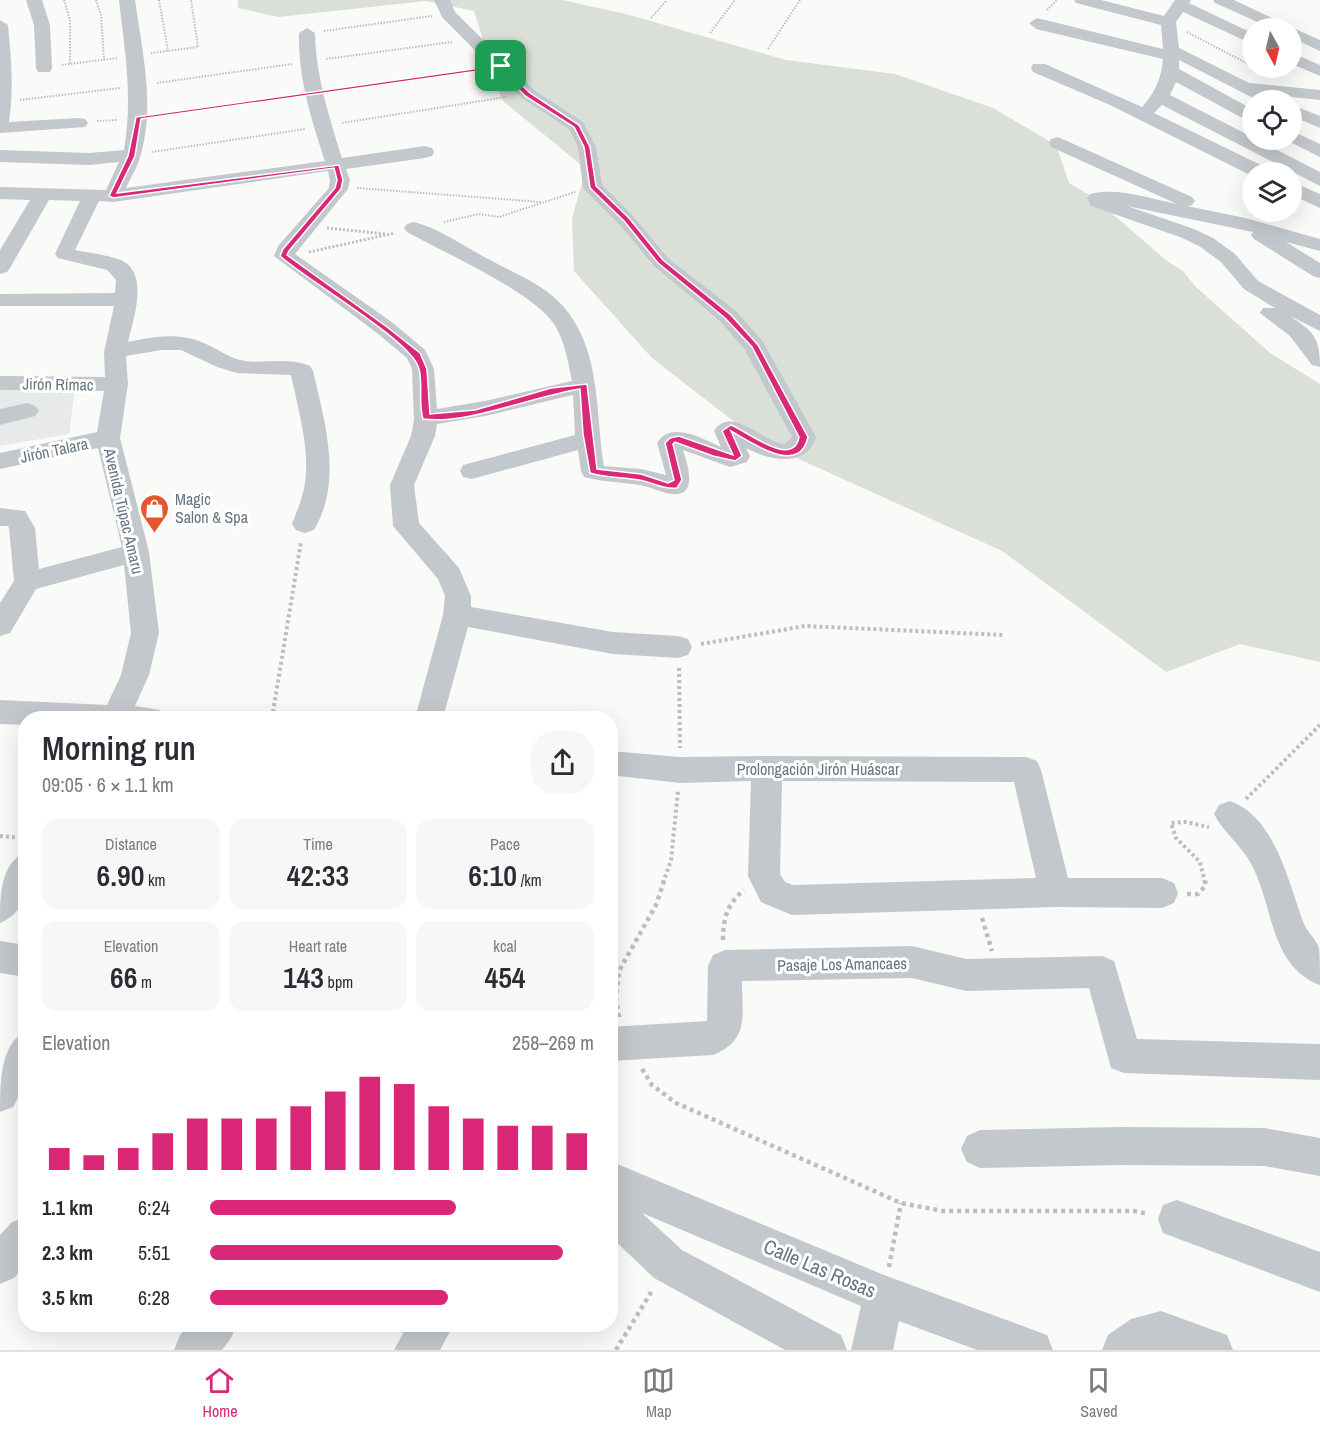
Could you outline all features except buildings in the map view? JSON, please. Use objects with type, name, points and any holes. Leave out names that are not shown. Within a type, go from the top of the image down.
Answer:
[{"type":"street","points":[[34,0],[42,25],[44,68]]},
{"type":"street","points":[[113,196],[132,156],[138,118],[138,86],[127,0]]},
{"type":"street","points":[[1082,0],[1168,22]]},
{"type":"street","points":[[1221,0],[1261,18]]},
{"type":"street","points":[[1168,22],[1182,2],[1242,34]]},
{"type":"street","points":[[414,228],[529,290],[550,305],[564,322],[574,341],[584,386],[593,471],[641,477],[674,486],[677,484],[678,474],[669,443],[672,440],[679,439],[730,459],[738,456],[726,431],[731,428],[777,453],[787,453],[802,444],[804,437],[755,346],[728,316],[661,262],[626,220],[593,187],[587,147],[577,126],[528,94],[445,7]]},
{"type":"street","points":[[1143,115],[1162,98],[1170,80],[1168,22]]},
{"type":"street","points":[[1037,23],[1170,60],[1198,61],[1248,90]]},
{"type":"street","points":[[0,25],[4,102],[0,122]]},
{"type":"street","points":[[307,33],[307,62],[313,94],[337,176],[306,226],[285,250],[285,258],[385,328],[417,355],[423,369],[426,417],[423,436],[402,485],[406,526],[450,575],[458,596],[457,615],[431,711]]},
{"type":"street","points":[[1302,38],[1320,46]]},
{"type":"street","points":[[1170,60],[1242,109]]},
{"type":"street","points":[[1302,63],[1320,72]]},
{"type":"street","points":[[1039,68],[1242,163]]},
{"type":"street","points":[[1241,87],[1309,92],[1320,95]]},
{"type":"street","points":[[1162,98],[1319,178]]},
{"type":"street","points":[[1302,115],[1320,123]]},
{"type":"street","points":[[0,128],[79,123]]},
{"type":"street","points":[[1302,141],[1320,151]]},
{"type":"street","points":[[1058,143],[1236,222],[1320,272]]},
{"type":"street","points":[[0,193],[113,196],[337,176],[424,152]]},
{"type":"street","points":[[0,156],[79,159],[132,156]]},
{"type":"street","points":[[1302,193],[1320,202]]},
{"type":"street","points":[[0,268],[42,195]]},
{"type":"street","points":[[0,300],[126,299],[126,280],[122,271],[114,265],[65,254],[92,197]]},
{"type":"street","points":[[1320,245],[1236,222],[1114,198],[1097,198],[1098,202],[1107,206],[1187,233],[1206,242],[1239,269],[1251,285],[1320,324]]},
{"type":"street","points":[[1302,212],[1320,211]]},
{"type":"street","points":[[1302,219],[1320,231]]},
{"type":"street","points":[[1239,269],[1236,279],[1239,284],[1269,311],[1298,331],[1320,360]]},
{"type":"street","name":"Avenida Túpac Amaru","points":[[119,711],[135,675],[145,633],[136,552],[108,438],[117,384],[116,352],[126,299]]},
{"type":"street","points":[[116,352],[173,342],[189,345],[236,366],[262,369],[285,367],[302,371],[311,414],[318,477],[315,497],[305,524]]},
{"type":"street","name":"Jirón Rímac","points":[[0,383],[117,384]]},
{"type":"street","points":[[426,417],[475,412],[551,391],[584,386]]},
{"type":"street","points":[[0,417],[27,411]]},
{"type":"street","name":"Jirón Talara","points":[[0,461],[108,438]]},
{"type":"street","points":[[472,471],[588,440]]},
{"type":"street","points":[[0,518],[16,517],[22,528],[27,582],[0,626]]},
{"type":"street","points":[[27,582],[136,552]]},
{"type":"street","points":[[457,615],[612,643],[678,647]]},
{"type":"street","points":[[0,712],[18,713]]},
{"type":"street","name":"Prolongación Jirón Huáscar","points":[[618,764],[680,770],[767,768],[1026,770],[1055,892]]},
{"type":"street","points":[[767,768],[764,876],[773,892],[792,900],[1055,892],[1162,893]]},
{"type":"street","points":[[1240,825],[1266,859],[1288,924],[1302,953],[1320,969]]},
{"type":"street","points":[[0,908],[18,879]]},
{"type":"street","points":[[0,957],[18,960]]},
{"type":"street","name":"Pasaje Los Amancaes","points":[[725,966],[912,962],[966,975],[1102,972],[1124,1056],[1320,1062]]},
{"type":"street","points":[[618,1043],[713,1038],[722,1031],[725,1023],[725,966]]},
{"type":"street","points":[[0,1094],[18,1062]]},
{"type":"street","points":[[980,1149],[1120,1146],[1264,1147],[1320,1157]]},
{"type":"street","name":"Calle Las Rosas","points":[[618,1183],[884,1295],[1032,1350]]},
{"type":"street","points":[[618,1217],[668,1264],[826,1350]]},
{"type":"street","points":[[1177,1219],[1320,1272]]},
{"type":"street","points":[[0,1264],[18,1245]]},
{"type":"street","points":[[872,1350],[884,1295]]},
{"type":"street","points":[[1123,1350],[1146,1334],[1161,1331],[1212,1350]]},
{"type":"street","points":[[195,1350],[210,1332]]},
{"type":"street","points":[[415,1350],[428,1332]]},
{"type":"path","points":[[64,0],[70,20],[70,64]]},
{"type":"path","points":[[96,0],[101,15],[104,60]]},
{"type":"path","points":[[159,0],[168,51]]},
{"type":"path","points":[[44,68],[198,47],[191,0]]},
{"type":"path","points":[[651,18],[667,0]]},
{"type":"path","points":[[710,33],[735,0]]},
{"type":"path","points":[[768,49],[801,0]]},
{"type":"path","points":[[307,33],[445,7]]},
{"type":"path","points":[[1168,22],[1242,61]]},
{"type":"path","points":[[4,102],[138,86],[474,39]]},
{"type":"path","points":[[79,123],[138,118],[501,66]]},
{"type":"path","points":[[337,176],[542,202]]},
{"type":"path","points":[[285,258],[478,214],[499,217],[517,213],[542,202],[593,187]]},
{"type":"path","points":[[306,226],[389,234]]},
{"type":"path","points":[[273,711],[305,524]]},
{"type":"path","points":[[618,980],[619,971],[656,905],[671,860],[680,770],[678,647],[805,626],[1004,635]]},
{"type":"path","points":[[1162,893],[1198,894],[1206,885],[1200,862],[1176,838],[1170,823],[1240,825],[1320,725]]},
{"type":"path","points":[[0,836],[18,837]]},
{"type":"path","points":[[725,966],[722,924],[732,899],[764,876]]},
{"type":"path","points":[[975,894],[999,974]]},
{"type":"path","points":[[618,1044],[652,1085],[676,1103],[901,1203],[943,1211],[1134,1211],[1177,1219]]},
{"type":"path","points":[[884,1295],[901,1203]]},
{"type":"path","points":[[616,1350],[668,1264]]},
{"type":"shaded area","points":[[238,0],[562,0],[626,14],[786,60],[895,74],[993,108],[1056,145],[1069,183],[1093,197],[1167,261],[1183,271],[1196,287],[1270,353],[1320,384],[1320,662],[1240,644],[1166,672],[1002,551],[759,441],[652,358],[574,271],[572,218],[586,169],[502,100],[474,11],[426,1],[278,17],[238,8]]},
{"type":"shaded area","points":[[0,388],[75,388],[69,434],[0,446]]},
{"type":"place","name":"Magic Salon & Spa","points":[[154,534]]},
{"type":"route","points":[[501,66],[528,94],[577,126],[587,147],[593,187],[626,220],[661,262],[728,316],[755,346],[804,437],[802,444],[796,449],[787,453],[777,453],[731,428],[726,431],[738,456],[735,458],[730,459],[679,439],[672,440],[669,443],[678,480],[674,486],[668,486],[641,477],[593,471],[587,434],[584,386],[551,391],[451,417],[426,417],[423,369],[417,355],[385,328],[286,260],[284,256],[285,250],[338,189],[340,180],[336,166],[113,196],[132,156],[138,118],[501,66]]}]
